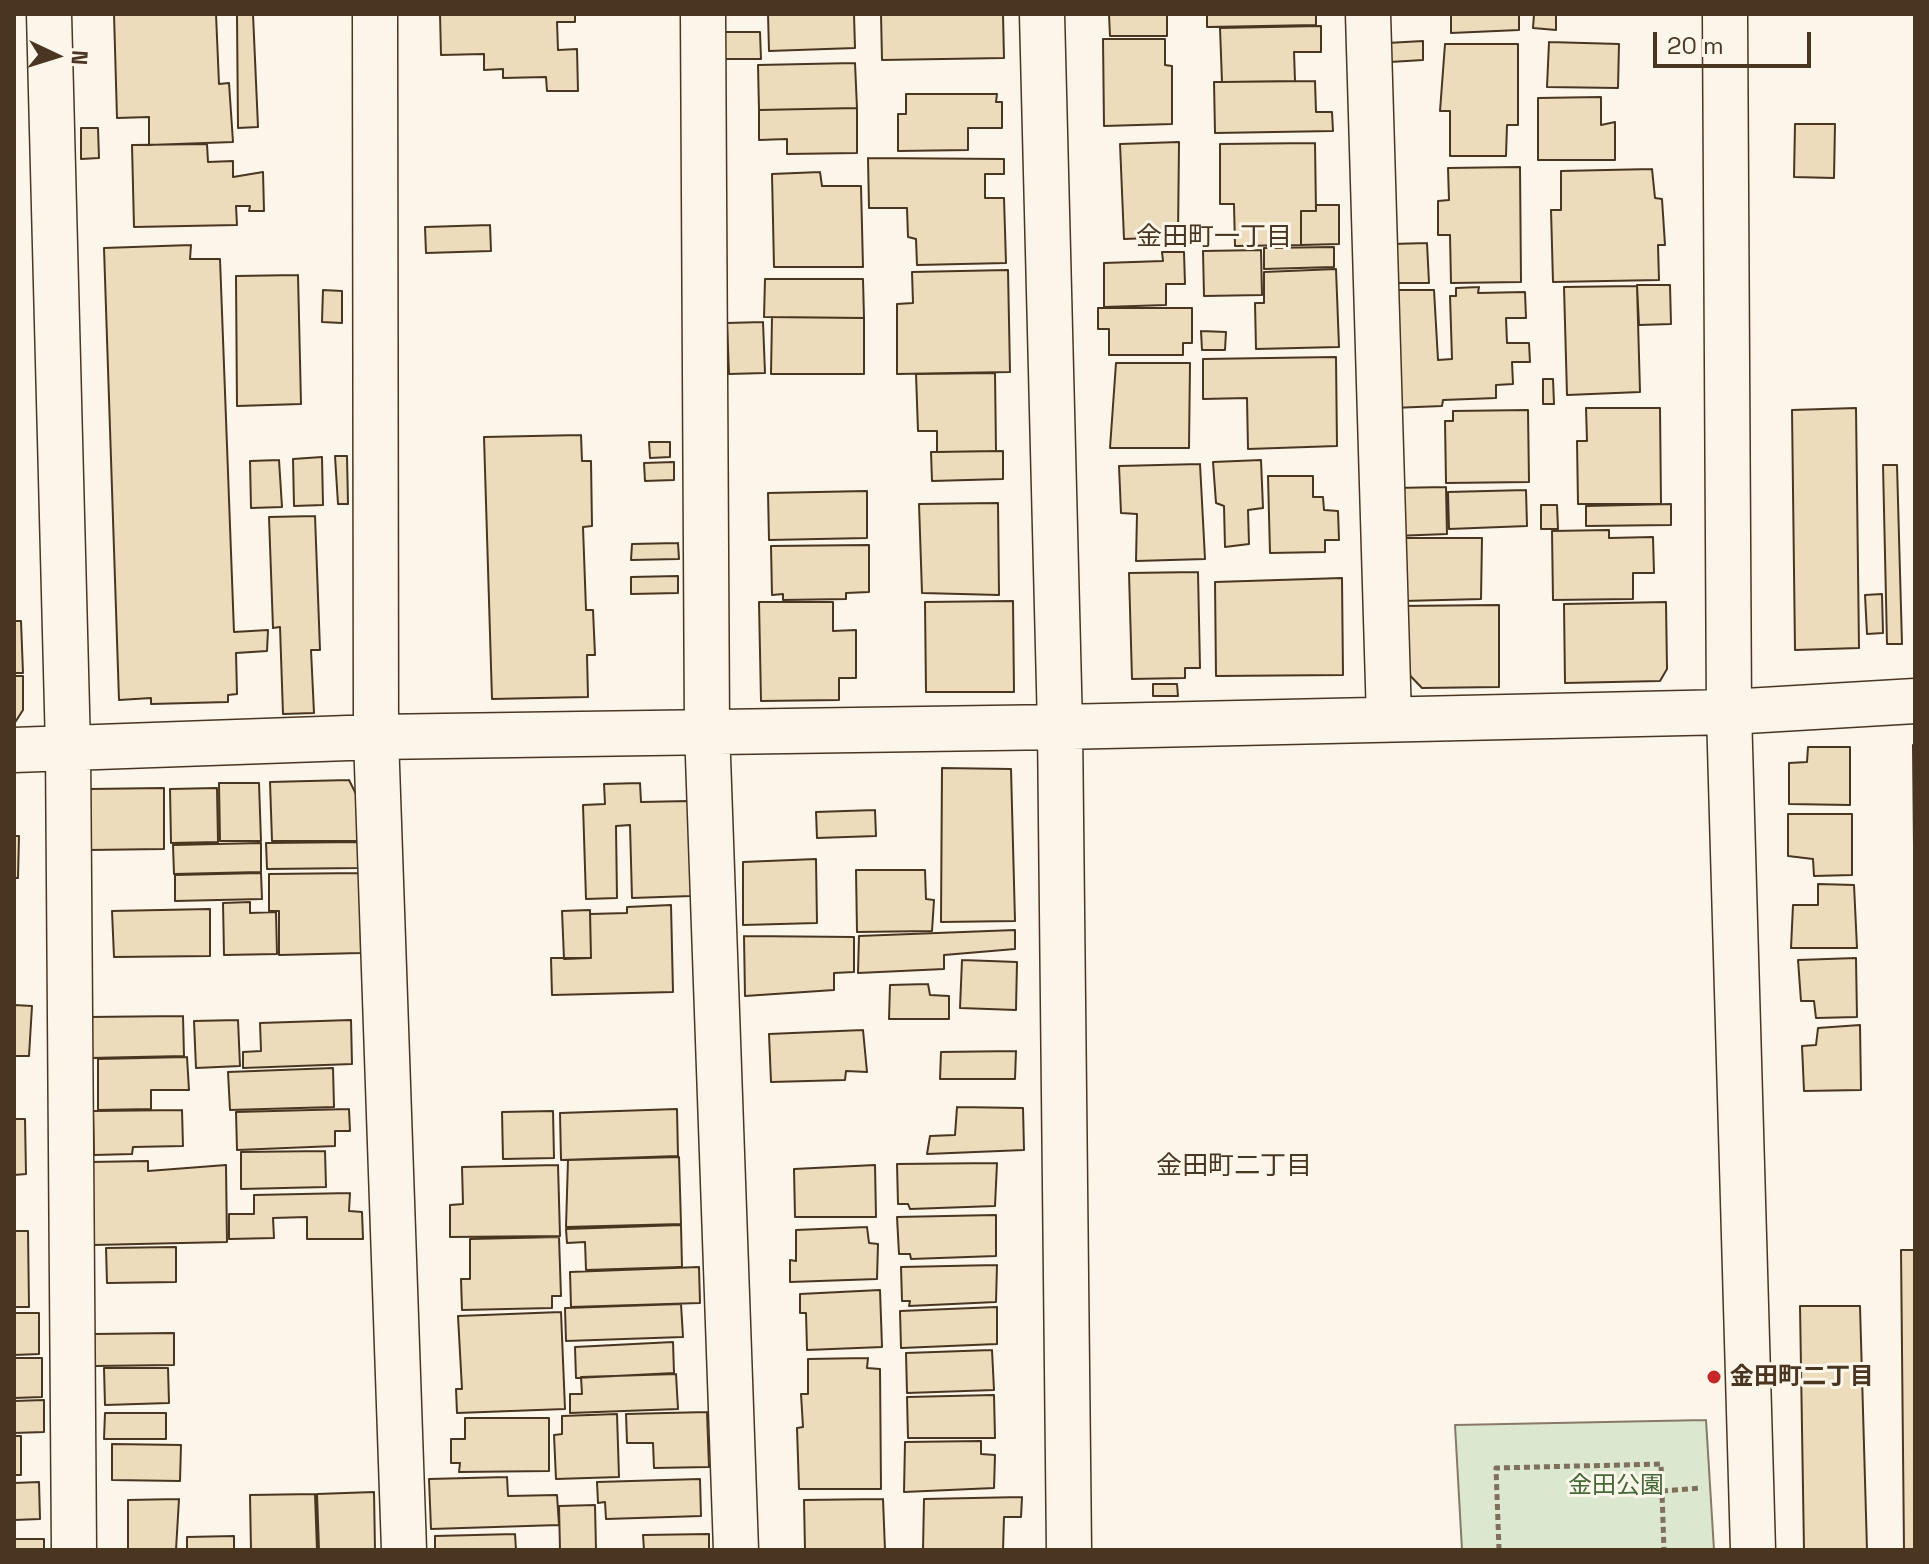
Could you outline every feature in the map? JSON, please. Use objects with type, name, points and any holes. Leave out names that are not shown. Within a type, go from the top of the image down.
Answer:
[{"type":"street","points":[[49,14],[68,748],[74,1550]]},
{"type":"street","points":[[375,14],[376,737],[404,1550]]},
{"type":"street","points":[[703,14],[707,729],[736,1550]]},
{"type":"street","points":[[1042,14],[1060,727],[1069,1550]]},
{"type":"street","points":[[1368,14],[1389,719]]},
{"type":"street","points":[[1725,14],[1729,712],[1753,1550]]},
{"type":"street","points":[[14,750],[707,729],[1060,727],[1729,712],[1915,701]]},
{"type":"path","points":[[1499,1550],[1496,1468],[1661,1464],[1664,1550]]},
{"type":"green space","name":"金田公園","points":[[1706,1420],[1714,1550],[1462,1550],[1455,1425]]},
{"type":"building","points":[[114,14],[216,14],[219,84],[229,83],[233,142],[149,145],[149,117],[117,118]]},
{"type":"building","points":[[253,14],[258,127],[238,128],[237,15]]},
{"type":"building","points":[[440,14],[575,14],[575,22],[557,22],[558,50],[577,49],[578,91],[547,91],[546,77],[503,78],[503,69],[484,70],[484,54],[441,55]]},
{"type":"building","points":[[768,14],[854,14],[855,48],[769,51]]},
{"type":"building","points":[[881,14],[1003,14],[1004,58],[882,60]]},
{"type":"building","points":[[1109,14],[1167,14],[1167,36],[1110,36]]},
{"type":"building","points":[[1207,14],[1316,14],[1316,25],[1207,27]]},
{"type":"building","points":[[1451,14],[1519,14],[1519,30],[1451,33]]},
{"type":"building","points":[[1534,14],[1556,14],[1556,30],[1533,28]]},
{"type":"building","points":[[1321,26],[1321,52],[1294,52],[1295,81],[1222,82],[1220,28]]},
{"type":"building","points":[[719,32],[760,32],[761,59],[719,59]]},
{"type":"building","points":[[1103,39],[1165,39],[1165,65],[1172,66],[1172,124],[1104,126]]},
{"type":"building","points":[[1423,41],[1423,60],[1390,62],[1387,43]]},
{"type":"building","points":[[1549,42],[1619,44],[1618,88],[1547,87]]},
{"type":"building","points":[[1445,44],[1518,44],[1518,125],[1507,125],[1506,156],[1450,156],[1450,111],[1440,111]]},
{"type":"building","points":[[855,63],[857,108],[759,110],[758,65]]},
{"type":"building","points":[[1315,81],[1316,112],[1332,112],[1333,131],[1215,133],[1214,82]]},
{"type":"building","points":[[906,94],[997,94],[996,102],[1002,102],[1002,128],[968,128],[968,150],[898,151],[898,114],[906,114]]},
{"type":"building","points":[[1601,97],[1601,125],[1615,122],[1615,160],[1538,160],[1538,98]]},
{"type":"building","points":[[857,108],[857,153],[787,154],[787,139],[759,140],[759,110]]},
{"type":"building","points":[[1795,124],[1835,124],[1834,178],[1794,177]]},
{"type":"building","points":[[81,128],[98,128],[99,158],[81,159]]},
{"type":"building","points":[[1179,142],[1178,237],[1124,239],[1120,144]]},
{"type":"building","points":[[1315,143],[1316,211],[1301,211],[1301,245],[1235,246],[1234,204],[1220,204],[1220,144]]},
{"type":"building","points":[[207,144],[208,162],[233,161],[233,177],[263,172],[264,211],[249,211],[250,206],[236,206],[237,225],[134,227],[132,145]]},
{"type":"building","points":[[868,158],[1004,159],[1004,174],[985,174],[985,198],[1004,198],[1006,263],[917,265],[916,239],[908,237],[907,208],[869,208]]},
{"type":"building","points":[[1520,167],[1521,282],[1451,283],[1450,235],[1438,235],[1438,201],[1449,200],[1448,168]]},
{"type":"building","points":[[1652,169],[1655,198],[1662,199],[1665,245],[1658,245],[1659,280],[1553,282],[1551,210],[1561,210],[1561,171]]},
{"type":"building","points":[[820,172],[822,186],[861,186],[863,267],[774,267],[772,174]]},
{"type":"building","points":[[1316,205],[1339,205],[1339,244],[1301,245],[1301,211],[1316,211]]},
{"type":"building","points":[[490,225],[491,251],[426,253],[425,227]]},
{"type":"building","points":[[1427,243],[1429,283],[1393,283],[1392,244]]},
{"type":"building","points":[[191,245],[190,259],[220,259],[234,632],[268,630],[267,651],[236,653],[237,694],[228,695],[228,702],[151,704],[151,698],[119,700],[104,248]]},
{"type":"building","points":[[1334,247],[1334,267],[1264,269],[1264,248]]},
{"type":"building","points":[[1261,250],[1262,295],[1204,296],[1203,251]]},
{"type":"building","points":[[1162,252],[1184,252],[1185,284],[1166,284],[1166,305],[1104,307],[1104,263],[1163,261]]},
{"type":"building","points":[[1336,269],[1339,347],[1256,349],[1255,303],[1264,303],[1264,272]]},
{"type":"building","points":[[1008,270],[1010,372],[897,374],[897,304],[913,303],[912,272]]},
{"type":"building","points":[[298,275],[301,404],[237,406],[236,276]]},
{"type":"building","points":[[765,279],[863,279],[864,318],[764,317]]},
{"type":"building","points":[[1637,285],[1670,285],[1671,324],[1639,325]]},
{"type":"building","points":[[1637,286],[1640,392],[1567,395],[1564,287]]},
{"type":"building","points":[[1479,287],[1478,293],[1525,292],[1526,318],[1506,318],[1507,343],[1529,343],[1530,362],[1512,362],[1513,384],[1496,385],[1496,398],[1443,400],[1442,406],[1392,408],[1389,290],[1434,290],[1438,360],[1452,359],[1450,296],[1456,296],[1456,288]]},
{"type":"building","points":[[323,290],[342,291],[342,323],[322,322]]},
{"type":"building","points":[[1098,308],[1192,308],[1192,343],[1183,343],[1183,355],[1109,355],[1109,329],[1098,329]]},
{"type":"building","points":[[772,317],[864,318],[864,374],[771,374]]},
{"type":"building","points":[[763,322],[765,373],[729,374],[727,323]]},
{"type":"building","points":[[1201,331],[1226,332],[1225,350],[1202,350]]},
{"type":"building","points":[[1336,357],[1337,446],[1248,449],[1247,398],[1203,399],[1203,359]]},
{"type":"building","points":[[1116,363],[1190,363],[1189,448],[1110,448]]},
{"type":"building","points":[[995,373],[996,451],[937,452],[937,431],[918,431],[916,374]]},
{"type":"building","points":[[1543,379],[1553,379],[1554,404],[1543,404]]},
{"type":"building","points":[[1586,408],[1660,408],[1661,504],[1578,504],[1577,441],[1587,441]]},
{"type":"building","points":[[1856,408],[1859,648],[1795,650],[1792,410]]},
{"type":"building","points":[[1528,410],[1529,482],[1446,483],[1445,421],[1453,421],[1453,411]]},
{"type":"building","points":[[581,435],[582,461],[591,461],[592,526],[583,527],[586,610],[593,610],[595,655],[587,655],[588,697],[492,699],[484,437]]},
{"type":"building","points":[[649,442],[670,442],[670,457],[650,458]]},
{"type":"building","points":[[1003,451],[1003,479],[932,481],[931,452]]},
{"type":"building","points":[[335,456],[347,456],[348,504],[338,504]]},
{"type":"building","points":[[322,457],[323,505],[294,506],[293,459]]},
{"type":"building","points":[[279,460],[282,507],[251,508],[250,461]]},
{"type":"building","points":[[1261,460],[1263,508],[1248,510],[1249,544],[1225,547],[1224,506],[1216,503],[1213,462]]},
{"type":"building","points":[[674,462],[674,480],[645,481],[644,463]]},
{"type":"building","points":[[1200,464],[1205,559],[1136,561],[1137,514],[1121,513],[1119,466]]},
{"type":"building","points":[[1883,465],[1897,465],[1902,644],[1887,644]]},
{"type":"building","points":[[1268,476],[1313,476],[1313,497],[1323,497],[1324,510],[1338,511],[1339,540],[1325,540],[1325,552],[1270,553]]},
{"type":"building","points":[[1446,487],[1447,534],[1395,536],[1394,488]]},
{"type":"building","points":[[1526,490],[1527,526],[1449,529],[1448,492]]},
{"type":"building","points":[[867,491],[867,538],[769,540],[768,493]]},
{"type":"building","points":[[998,503],[999,595],[922,593],[919,504]]},
{"type":"building","points":[[1671,504],[1671,525],[1586,526],[1586,506]]},
{"type":"building","points":[[1541,505],[1557,505],[1558,529],[1541,529]]},
{"type":"building","points":[[315,516],[320,650],[311,650],[314,713],[283,714],[280,627],[273,628],[269,517]]},
{"type":"building","points":[[1609,530],[1609,538],[1653,537],[1654,573],[1633,573],[1633,599],[1553,600],[1552,531]]},
{"type":"building","points":[[1402,538],[1482,538],[1481,599],[1404,601]]},
{"type":"building","points":[[678,543],[679,559],[631,560],[632,544]]},
{"type":"building","points":[[869,545],[869,592],[846,593],[846,599],[783,600],[783,594],[772,595],[771,546]]},
{"type":"building","points":[[1198,572],[1200,668],[1185,668],[1185,678],[1132,679],[1129,573]]},
{"type":"building","points":[[678,576],[678,593],[631,594],[631,577]]},
{"type":"building","points":[[1342,578],[1343,675],[1216,676],[1215,582]]},
{"type":"building","points":[[1882,594],[1883,633],[1867,634],[1865,595]]},
{"type":"building","points":[[1013,601],[1014,692],[926,692],[925,602]]},
{"type":"building","points":[[759,602],[833,602],[833,631],[856,630],[856,678],[839,678],[839,700],[761,701]]},
{"type":"building","points":[[1666,602],[1667,669],[1660,681],[1565,683],[1564,604]]},
{"type":"building","points":[[1499,605],[1499,687],[1422,688],[1399,664],[1398,606]]},
{"type":"building","points":[[14,621],[21,621],[23,673],[14,673]]},
{"type":"building","points":[[14,676],[23,676],[23,710],[14,724]]},
{"type":"building","points":[[1153,684],[1177,684],[1178,696],[1153,696]]},
{"type":"building","points":[[1913,745],[1915,745],[1915,947]]},
{"type":"building","points":[[1808,747],[1850,747],[1850,805],[1789,804],[1789,763],[1807,762]]},
{"type":"building","points":[[942,768],[1011,769],[1015,921],[941,922]]},
{"type":"building","points":[[349,780],[357,796],[357,841],[272,841],[270,782]]},
{"type":"building","points":[[219,783],[259,783],[261,841],[220,841]]},
{"type":"building","points":[[640,783],[641,802],[689,801],[691,896],[632,898],[630,825],[616,826],[617,898],[586,899],[583,805],[605,804],[604,784]]},
{"type":"building","points":[[164,788],[164,849],[88,850],[90,789]]},
{"type":"building","points":[[217,788],[218,842],[171,843],[170,789]]},
{"type":"building","points":[[875,810],[876,836],[817,838],[816,812]]},
{"type":"building","points":[[1788,814],[1852,814],[1852,875],[1814,876],[1813,859],[1788,856]]},
{"type":"building","points":[[14,836],[19,836],[18,878],[14,878]]},
{"type":"building","points":[[359,842],[360,868],[267,869],[266,843]]},
{"type":"building","points":[[261,843],[261,872],[174,874],[173,845]]},
{"type":"building","points":[[816,859],[817,923],[743,925],[743,862]]},
{"type":"building","points":[[856,870],[925,870],[926,899],[934,900],[932,931],[857,932]]},
{"type":"building","points":[[261,873],[262,899],[175,901],[175,875]]},
{"type":"building","points":[[360,873],[361,953],[279,955],[279,911],[269,911],[269,874]]},
{"type":"building","points":[[1818,884],[1854,885],[1857,948],[1791,948],[1793,905],[1818,905]]},
{"type":"building","points":[[250,902],[250,913],[276,912],[277,954],[224,955],[223,903]]},
{"type":"building","points":[[671,905],[673,992],[552,995],[551,958],[591,958],[590,914],[627,913],[627,907]]},
{"type":"building","points":[[210,909],[210,956],[114,957],[112,911]]},
{"type":"building","points":[[590,910],[591,958],[564,959],[562,911]]},
{"type":"building","points":[[1015,930],[1015,949],[944,955],[944,969],[858,973],[859,936]]},
{"type":"building","points":[[744,936],[854,937],[854,972],[834,973],[834,990],[745,996]]},
{"type":"building","points":[[1856,958],[1857,1017],[1816,1018],[1814,1001],[1801,1001],[1798,960]]},
{"type":"building","points":[[962,960],[1017,962],[1016,1010],[960,1008]]},
{"type":"building","points":[[928,984],[930,995],[949,996],[949,1019],[889,1019],[890,985]]},
{"type":"building","points":[[14,1005],[32,1006],[29,1056],[14,1056]]},
{"type":"building","points":[[183,1016],[184,1056],[89,1058],[88,1017]]},
{"type":"building","points":[[238,1020],[240,1066],[196,1068],[194,1021]]},
{"type":"building","points":[[351,1020],[352,1064],[243,1068],[243,1052],[261,1051],[260,1023]]},
{"type":"building","points":[[1860,1025],[1861,1090],[1804,1091],[1802,1046],[1816,1045],[1818,1028]]},
{"type":"building","points":[[863,1030],[867,1072],[846,1071],[845,1080],[771,1082],[769,1034]]},
{"type":"building","points":[[1016,1051],[1015,1079],[940,1079],[941,1052]]},
{"type":"building","points":[[187,1057],[189,1090],[151,1090],[151,1109],[98,1110],[98,1059]]},
{"type":"building","points":[[333,1068],[334,1107],[230,1110],[228,1072]]},
{"type":"building","points":[[957,1107],[1023,1108],[1024,1150],[927,1154],[930,1136],[955,1135]]},
{"type":"building","points":[[349,1109],[350,1131],[335,1131],[335,1146],[237,1150],[236,1112]]},
{"type":"building","points":[[677,1109],[678,1156],[561,1160],[560,1113]]},
{"type":"building","points":[[182,1110],[183,1146],[133,1147],[132,1154],[94,1155],[93,1111]]},
{"type":"building","points":[[553,1111],[554,1158],[503,1159],[502,1112]]},
{"type":"building","points":[[14,1119],[25,1119],[26,1174],[14,1175]]},
{"type":"building","points":[[325,1151],[326,1187],[241,1189],[241,1152]]},
{"type":"building","points":[[679,1157],[681,1224],[566,1227],[568,1160]]},
{"type":"building","points":[[148,1161],[148,1171],[226,1165],[227,1242],[93,1245],[90,1162]]},
{"type":"building","points":[[997,1163],[995,1206],[910,1209],[908,1204],[898,1204],[897,1164]]},
{"type":"building","points":[[558,1165],[560,1236],[450,1237],[450,1205],[463,1204],[462,1167]]},
{"type":"building","points":[[875,1165],[876,1217],[795,1217],[794,1169]]},
{"type":"building","points":[[350,1193],[349,1211],[362,1212],[363,1239],[307,1239],[307,1217],[273,1218],[274,1238],[229,1239],[229,1214],[254,1214],[254,1195]]},
{"type":"building","points":[[996,1215],[996,1256],[911,1259],[910,1254],[899,1254],[897,1217]]},
{"type":"building","points":[[681,1225],[682,1267],[586,1270],[585,1242],[567,1243],[566,1229]]},
{"type":"building","points":[[867,1227],[869,1243],[878,1244],[877,1279],[790,1282],[790,1260],[796,1261],[796,1230]]},
{"type":"building","points":[[14,1231],[28,1231],[29,1307],[14,1307]]},
{"type":"building","points":[[559,1237],[561,1296],[552,1296],[552,1308],[462,1310],[461,1279],[470,1279],[470,1239]]},
{"type":"building","points":[[176,1247],[176,1282],[107,1283],[106,1248]]},
{"type":"building","points":[[1901,1250],[1915,1250],[1915,1550],[1904,1550]]},
{"type":"building","points":[[997,1265],[996,1302],[909,1306],[910,1301],[902,1301],[901,1267]]},
{"type":"building","points":[[699,1267],[700,1303],[571,1307],[570,1272]]},
{"type":"building","points":[[880,1290],[882,1347],[807,1350],[806,1313],[800,1313],[800,1294]]},
{"type":"building","points":[[681,1304],[683,1337],[566,1341],[565,1308]]},
{"type":"building","points":[[1800,1306],[1860,1306],[1867,1550],[1804,1550]]},
{"type":"building","points":[[997,1307],[997,1344],[901,1348],[900,1311]]},
{"type":"building","points":[[561,1312],[565,1409],[457,1413],[456,1389],[462,1389],[458,1316]]},
{"type":"building","points":[[14,1313],[39,1313],[39,1354],[14,1355]]},
{"type":"building","points":[[174,1333],[174,1365],[94,1366],[94,1334]]},
{"type":"building","points":[[673,1342],[674,1373],[576,1378],[575,1347]]},
{"type":"building","points":[[992,1350],[994,1390],[907,1393],[906,1353]]},
{"type":"building","points":[[14,1358],[42,1358],[42,1397],[14,1398]]},
{"type":"building","points":[[868,1358],[867,1368],[880,1369],[881,1489],[799,1489],[797,1428],[803,1427],[801,1394],[808,1394],[808,1359]]},
{"type":"building","points":[[104,1368],[168,1368],[169,1403],[105,1405]]},
{"type":"building","points":[[676,1374],[678,1409],[570,1413],[570,1394],[582,1394],[581,1377]]},
{"type":"building","points":[[994,1395],[995,1438],[908,1438],[907,1397]]},
{"type":"building","points":[[44,1400],[44,1432],[14,1433],[14,1401]]},
{"type":"building","points":[[707,1412],[709,1467],[654,1468],[653,1443],[627,1443],[626,1414]]},
{"type":"building","points":[[105,1413],[166,1413],[166,1439],[104,1439]]},
{"type":"building","points":[[617,1414],[619,1477],[556,1479],[554,1435],[562,1434],[562,1416]]},
{"type":"building","points":[[465,1418],[549,1418],[549,1471],[459,1472],[460,1463],[451,1463],[451,1439],[465,1439]]},
{"type":"building","points":[[14,1436],[21,1436],[21,1475],[14,1475]]},
{"type":"building","points":[[981,1441],[981,1454],[995,1455],[994,1488],[904,1492],[905,1442]]},
{"type":"building","points":[[112,1444],[181,1445],[180,1481],[112,1480]]},
{"type":"building","points":[[507,1477],[508,1496],[557,1495],[559,1525],[431,1529],[429,1479]]},
{"type":"building","points":[[700,1479],[701,1516],[606,1519],[605,1502],[598,1503],[597,1482]]},
{"type":"building","points":[[39,1482],[40,1519],[14,1520],[14,1483]]},
{"type":"building","points":[[374,1492],[375,1550],[319,1550],[317,1494]]},
{"type":"building","points":[[315,1494],[317,1550],[251,1550],[250,1495]]},
{"type":"building","points":[[1022,1497],[1021,1517],[1004,1517],[1003,1550],[923,1550],[924,1499]]},
{"type":"building","points":[[179,1499],[176,1550],[128,1550],[128,1500]]},
{"type":"building","points":[[883,1499],[885,1550],[805,1550],[804,1500]]},
{"type":"building","points":[[595,1505],[596,1550],[560,1550],[559,1506]]},
{"type":"building","points":[[515,1534],[516,1550],[435,1550],[435,1536]]},
{"type":"building","points":[[709,1534],[709,1550],[644,1550],[643,1535]]},
{"type":"building","points":[[234,1536],[234,1550],[187,1550],[187,1537]]},
{"type":"building","points":[[14,1539],[44,1539],[44,1550],[14,1550]]},
{"type":"place","name":"金田町二丁目","points":[[1714,1377]]},
{"type":"district","name":"金田町一丁目","points":[[1214,238]]},
{"type":"district","name":"金田町二丁目","points":[[1234,1167]]}]
